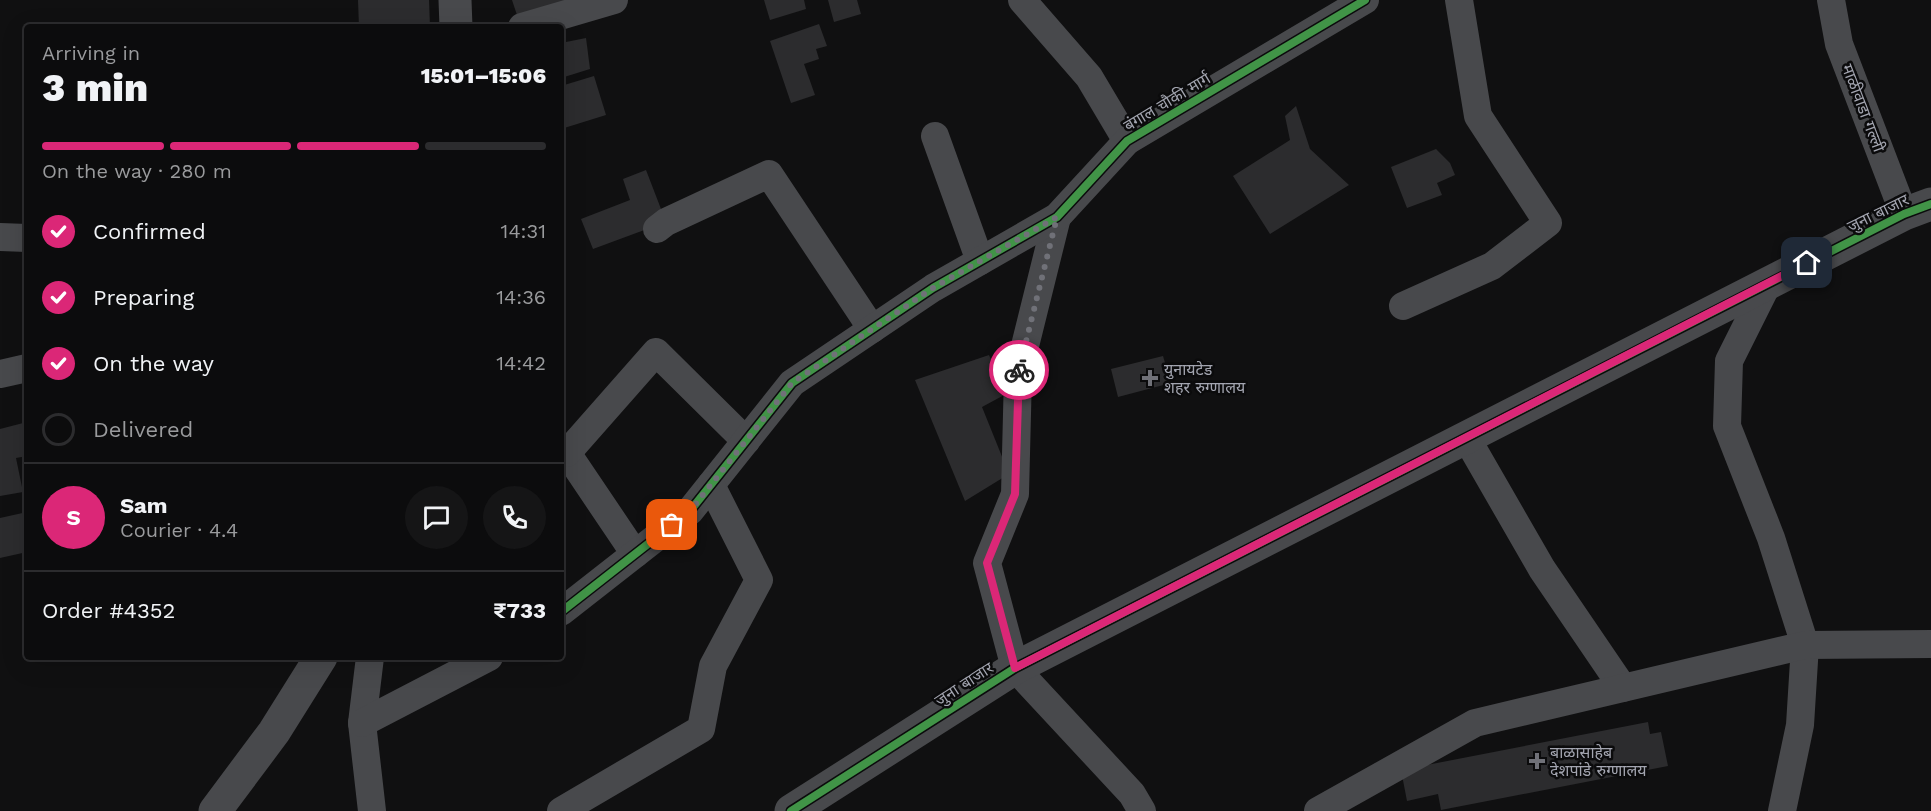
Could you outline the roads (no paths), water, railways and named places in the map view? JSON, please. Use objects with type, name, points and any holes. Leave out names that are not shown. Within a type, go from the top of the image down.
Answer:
[{"type":"street","points":[[455,0],[456,24]]},
{"type":"street","points":[[532,24],[614,0]]},
{"type":"street","points":[[1022,0],[1089,77],[1127,141]]},
{"type":"street","name":"बंगाल चौकी मार्ग","points":[[564,610],[690,511],[792,383],[933,288],[1057,217],[1127,141],[1365,0]]},
{"type":"street","points":[[1403,306],[1492,266],[1548,223],[1478,116],[1460,0]]},
{"type":"street","name":"माळीवाडा गल्ली","points":[[1831,0],[1839,44],[1917,209]]},
{"type":"street","points":[[935,136],[980,261]]},
{"type":"street","points":[[657,229],[666,222],[769,174],[872,329]]},
{"type":"street","name":"जुना बाजार","points":[[791,811],[1015,668],[1917,209]]},
{"type":"street","points":[[1057,217],[1018,374],[1015,494],[987,563],[1015,668],[1132,794],[1142,811]]},
{"type":"street","points":[[0,237],[24,237]]},
{"type":"street","points":[[1768,283],[1729,361],[1727,426],[1771,538],[1805,645],[1800,725],[1782,811]]},
{"type":"street","points":[[635,554],[564,452],[656,351],[746,441]]},
{"type":"street","points":[[0,374],[24,369]]},
{"type":"street","points":[[1466,438],[1542,569],[1623,688]]},
{"type":"street","points":[[561,811],[701,729],[713,666],[759,580],[711,485]]},
{"type":"street","points":[[1318,811],[1475,723],[1805,645],[1931,644]]},
{"type":"street","points":[[215,811],[274,732],[319,660]]},
{"type":"street","points":[[370,660],[363,723],[372,811]]},
{"type":"street","points":[[363,723],[483,660]]},
{"type":"place","name":"युनायटेड शहर रुग्णालय","points":[[1150,378]]},
{"type":"place","name":"बाळासाहेब देशपांडे रुग्णालय","points":[[1537,761]]}]
